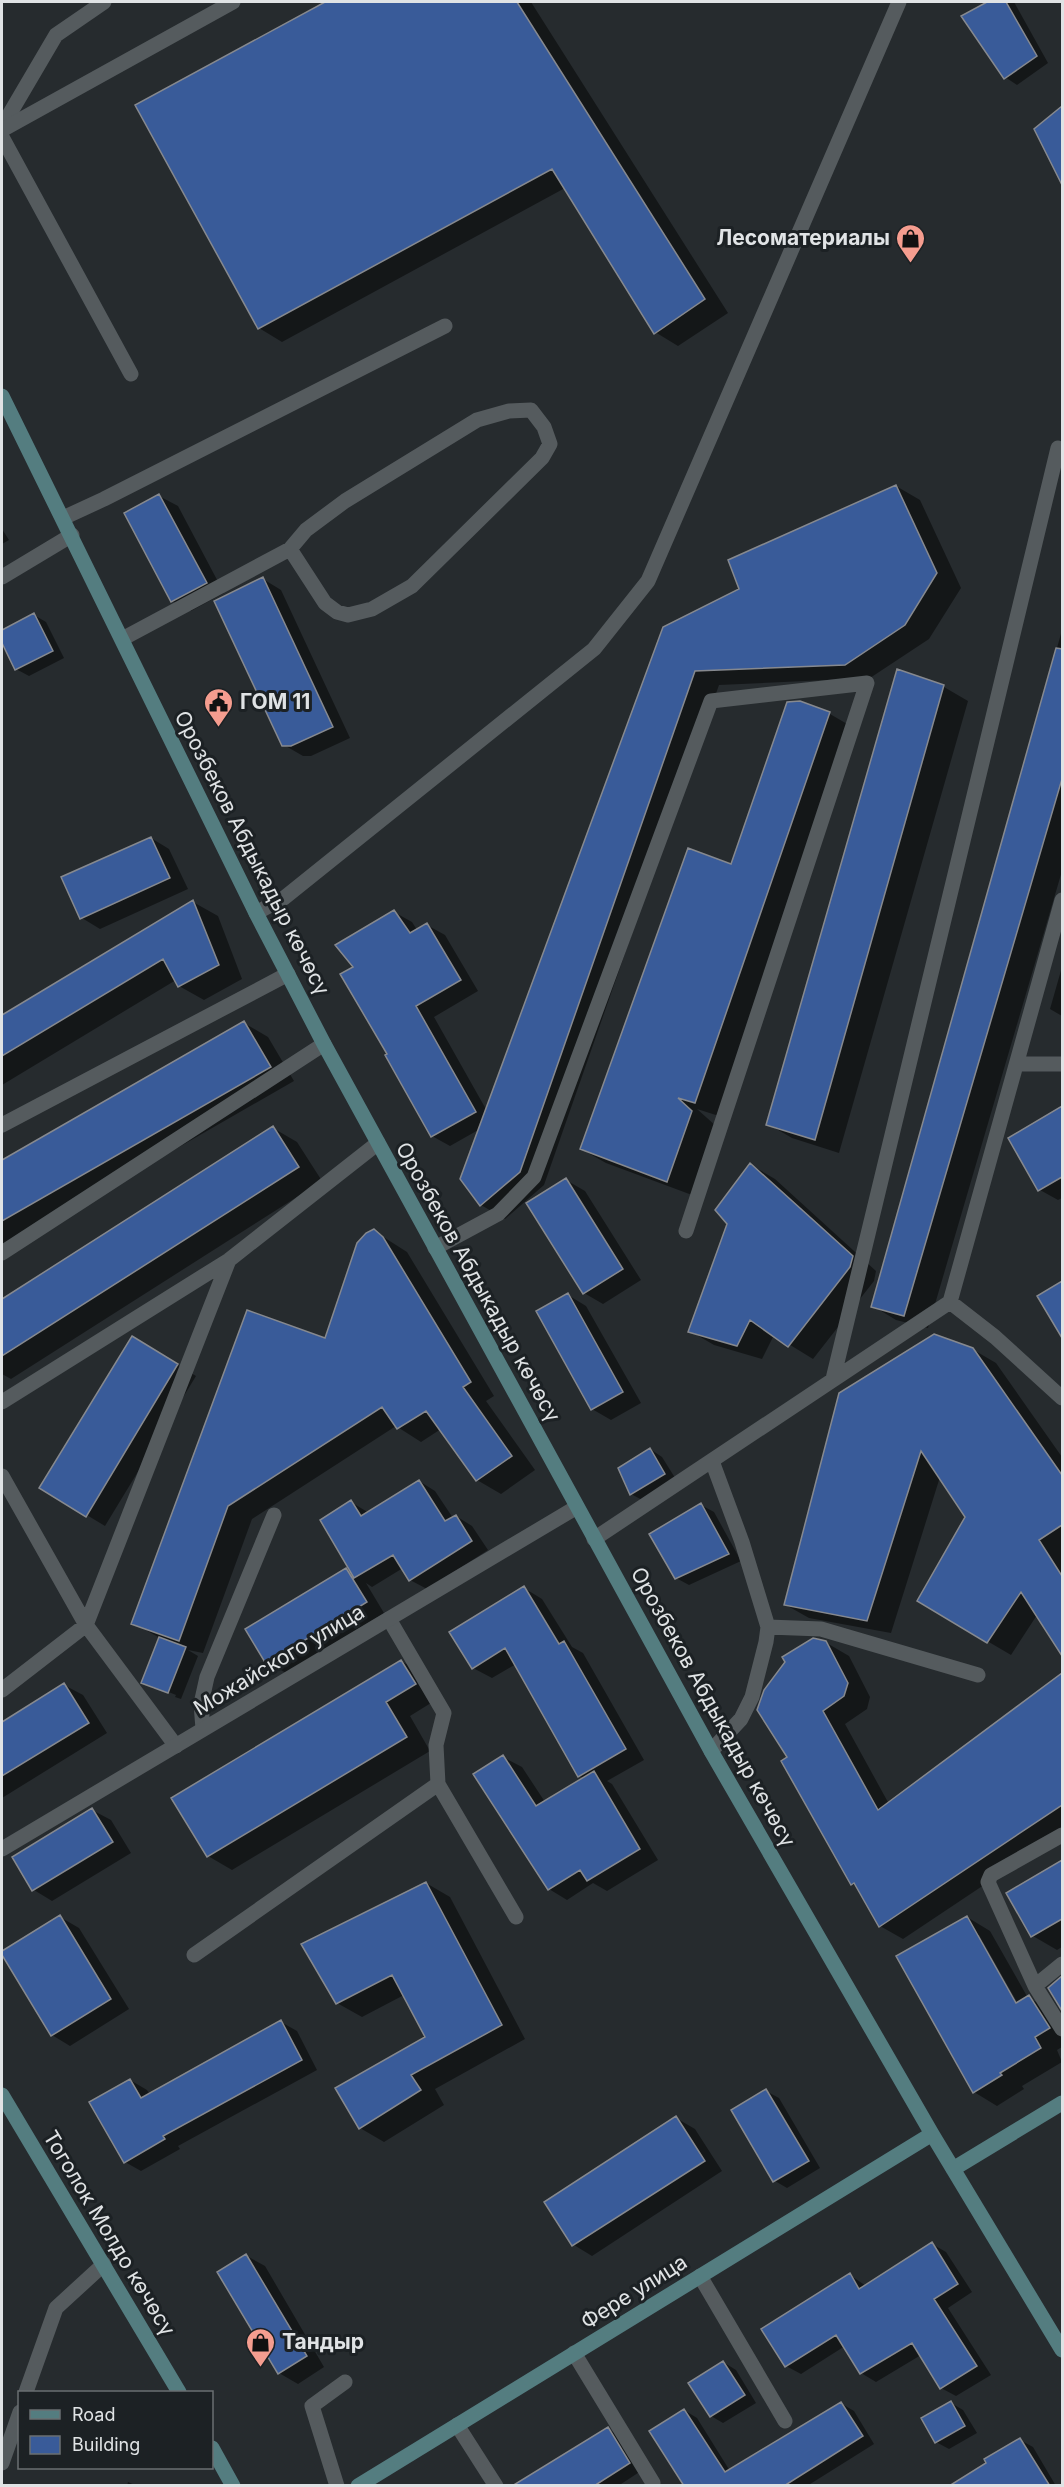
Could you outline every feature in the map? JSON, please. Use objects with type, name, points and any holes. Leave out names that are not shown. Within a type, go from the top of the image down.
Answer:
[{"type":"street","points":[[2,128],[56,35],[104,2]]},
{"type":"street","points":[[2,128],[233,2]]},
{"type":"street","points":[[256,913],[284,898],[594,649],[648,581],[899,2]]},
{"type":"street","points":[[2,137],[131,374]]},
{"type":"street","points":[[63,518],[445,326]]},
{"type":"street","name":"Орозбеков Абдыкадыр көчөсү","points":[[2,396],[256,913],[324,1044],[711,1751],[953,2169],[1062,2349]]},
{"type":"street","points":[[122,639],[290,549],[306,530],[345,501],[477,420],[509,411],[531,410],[544,427],[550,444],[542,458],[412,586],[372,609],[348,615],[337,612],[325,603],[290,549]]},
{"type":"street","points":[[833,1379],[1058,448]]},
{"type":"street","points":[[2,577],[72,535]]},
{"type":"street","points":[[435,1248],[498,1214],[534,1177],[711,701],[867,683],[686,1231]]},
{"type":"street","points":[[594,1539],[950,1302],[1062,900]]},
{"type":"street","points":[[2,1125],[288,974]]},
{"type":"street","points":[[2,1253],[324,1044]]},
{"type":"street","points":[[1017,1064],[1062,1064]]},
{"type":"street","points":[[2,1402],[229,1260],[378,1143]]},
{"type":"street","points":[[2,1690],[86,1625],[229,1260]]},
{"type":"street","points":[[950,1302],[994,1337],[1062,1398]]},
{"type":"street","points":[[711,1751],[741,1719],[752,1697],[768,1627],[742,1542],[712,1461]]},
{"type":"street","points":[[2,1479],[86,1625],[176,1746]]},
{"type":"street","name":"Можайского улица","points":[[2,1849],[577,1507]]},
{"type":"street","points":[[203,1729],[201,1704],[207,1677],[274,1515]]},
{"type":"street","points":[[390,1619],[444,1713],[436,1745],[438,1784],[516,1917]]},
{"type":"street","points":[[768,1627],[821,1629],[978,1675]]},
{"type":"street","points":[[194,1955],[438,1784]]},
{"type":"street","points":[[1062,1835],[988,1878],[1035,1986],[1062,2029]]},
{"type":"street","points":[[1035,1986],[1062,1965]]},
{"type":"street","name":"Тоголок Молдо көчөсү","points":[[2,2095],[178,2391]]},
{"type":"street","points":[[953,2169],[1062,2103]]},
{"type":"street","name":"Фере улица","points":[[357,2486],[932,2133]]},
{"type":"street","points":[[26,2391],[56,2308],[104,2264]]},
{"type":"street","points":[[700,2276],[785,2421]]},
{"type":"street","points":[[574,2353],[653,2483]]},
{"type":"street","points":[[337,2486],[312,2406],[345,2382]]},
{"type":"street","points":[[2,2463],[18,2418]]},
{"type":"street","points":[[457,2425],[496,2486]]},
{"type":"street","points":[[213,2450],[233,2486]]},
{"type":"building","points":[[325,2],[517,2],[705,299],[654,334],[552,169],[258,329],[135,105]]},
{"type":"building","points":[[987,2],[1006,2],[1037,56],[1004,79],[961,16]]},
{"type":"building","points":[[1062,106],[1062,185],[1034,129]]},
{"type":"building","points":[[896,485],[937,573],[905,625],[845,665],[695,671],[520,1172],[480,1206],[460,1179],[663,627],[739,589],[728,560]]},
{"type":"building","points":[[159,494],[207,583],[171,602],[124,513]]},
{"type":"building","points":[[263,577],[333,727],[291,746],[282,746],[214,601]]},
{"type":"building","points":[[34,613],[53,651],[15,670],[2,643],[2,630]]},
{"type":"building","points":[[1056,648],[1062,649],[1062,779],[904,1316],[871,1307]]},
{"type":"building","points":[[897,669],[944,685],[815,1140],[766,1125]]},
{"type":"building","points":[[800,701],[830,712],[695,1103],[678,1098],[692,1111],[667,1182],[580,1149],[688,848],[731,864],[787,702]]},
{"type":"building","points":[[151,837],[170,878],[80,919],[61,877]]},
{"type":"building","points":[[193,900],[219,965],[178,987],[163,959],[2,1056],[2,1015]]},
{"type":"building","points":[[394,910],[410,933],[427,923],[461,980],[416,1006],[476,1112],[431,1137],[385,1055],[387,1054],[340,974],[353,967],[335,945]]},
{"type":"building","points":[[244,1021],[271,1067],[2,1221],[2,1160]]},
{"type":"building","points":[[1062,1106],[1062,1177],[1038,1191],[1008,1138]]},
{"type":"building","points":[[273,1126],[299,1167],[2,1356],[2,1299]]},
{"type":"building","points":[[750,1163],[853,1256],[850,1267],[788,1347],[750,1320],[737,1346],[688,1332],[727,1224],[715,1210]]},
{"type":"building","points":[[566,1178],[623,1269],[583,1294],[526,1203]]},
{"type":"building","points":[[374,1229],[383,1237],[471,1382],[463,1387],[512,1456],[476,1481],[426,1411],[397,1429],[382,1407],[228,1506],[179,1641],[131,1624],[247,1310],[325,1338],[357,1243],[366,1233]]},
{"type":"building","points":[[1062,1281],[1062,1338],[1037,1296]]},
{"type":"building","points":[[568,1293],[623,1392],[591,1410],[536,1311]]},
{"type":"building","points":[[934,1334],[973,1348],[1062,1475],[1062,1525],[1039,1540],[1062,1576],[1062,1656],[1021,1592],[987,1643],[917,1601],[965,1517],[921,1451],[867,1621],[784,1605],[839,1393]]},
{"type":"building","points":[[132,1336],[178,1364],[86,1517],[39,1488]]},
{"type":"building","points":[[650,1448],[665,1474],[630,1495],[618,1468]]},
{"type":"building","points":[[419,1480],[445,1521],[456,1515],[472,1541],[409,1581],[393,1555],[354,1578],[320,1520],[351,1500],[361,1516]]},
{"type":"building","points":[[701,1503],[729,1554],[675,1579],[649,1534]]},
{"type":"building","points":[[346,1568],[367,1602],[266,1664],[245,1629]]},
{"type":"building","points":[[524,1586],[559,1644],[564,1641],[626,1749],[578,1777],[505,1648],[472,1669],[449,1632]]},
{"type":"building","points":[[159,1637],[186,1647],[168,1693],[141,1683]]},
{"type":"building","points":[[813,1638],[826,1641],[848,1683],[844,1696],[823,1711],[878,1810],[1062,1673],[1062,1805],[879,1927],[854,1883],[851,1885],[781,1761],[787,1757],[757,1710],[764,1690],[785,1662],[782,1657]]},
{"type":"building","points":[[401,1660],[416,1684],[386,1702],[407,1737],[207,1857],[171,1798]]},
{"type":"building","points":[[64,1683],[89,1723],[2,1776],[2,1722]]},
{"type":"building","points":[[503,1755],[536,1806],[594,1771],[640,1849],[587,1881],[580,1870],[548,1890],[473,1774]]},
{"type":"building","points":[[92,1808],[113,1842],[32,1891],[12,1857]]},
{"type":"building","points":[[1062,1860],[1062,1919],[1031,1937],[1006,1893]]},
{"type":"building","points":[[426,1882],[502,2025],[411,2075],[421,2090],[359,2129],[335,2088],[425,2037],[392,1975],[336,2004],[301,1944]]},
{"type":"building","points":[[60,1915],[111,1999],[51,2036],[2,1955],[2,1951]]},
{"type":"building","points":[[967,1916],[1016,2003],[1029,1995],[1050,2028],[1035,2037],[1041,2048],[973,2093],[896,1956]]},
{"type":"building","points":[[1062,1976],[1062,2011],[1048,1988]]},
{"type":"building","points":[[281,2020],[302,2060],[163,2136],[165,2139],[124,2163],[89,2102],[130,2079],[141,2098]]},
{"type":"building","points":[[766,2089],[809,2161],[773,2182],[731,2110]]},
{"type":"building","points":[[676,2116],[705,2161],[572,2246],[544,2202]]},
{"type":"building","points":[[932,2242],[958,2284],[934,2299],[977,2366],[940,2389],[912,2343],[860,2374],[836,2335],[785,2367],[761,2329],[850,2273],[859,2289]]},
{"type":"building","points":[[246,2254],[307,2356],[278,2374],[217,2272]]},
{"type":"building","points":[[723,2361],[745,2395],[710,2417],[688,2383]]},
{"type":"building","points":[[951,2401],[965,2426],[935,2443],[921,2418]]},
{"type":"building","points":[[841,2402],[863,2436],[784,2486],[684,2486],[649,2431],[684,2409],[725,2472]]},
{"type":"building","points":[[608,2427],[630,2463],[594,2486],[512,2486]]},
{"type":"building","points":[[1020,2438],[1050,2486],[949,2486],[986,2463],[984,2459]]},
{"type":"place","name":"Лесоматериалы","points":[[911,264]]},
{"type":"place","name":"ГОМ 11","points":[[219,728]]},
{"type":"place","name":"Тандыр","points":[[261,2368]]}]
